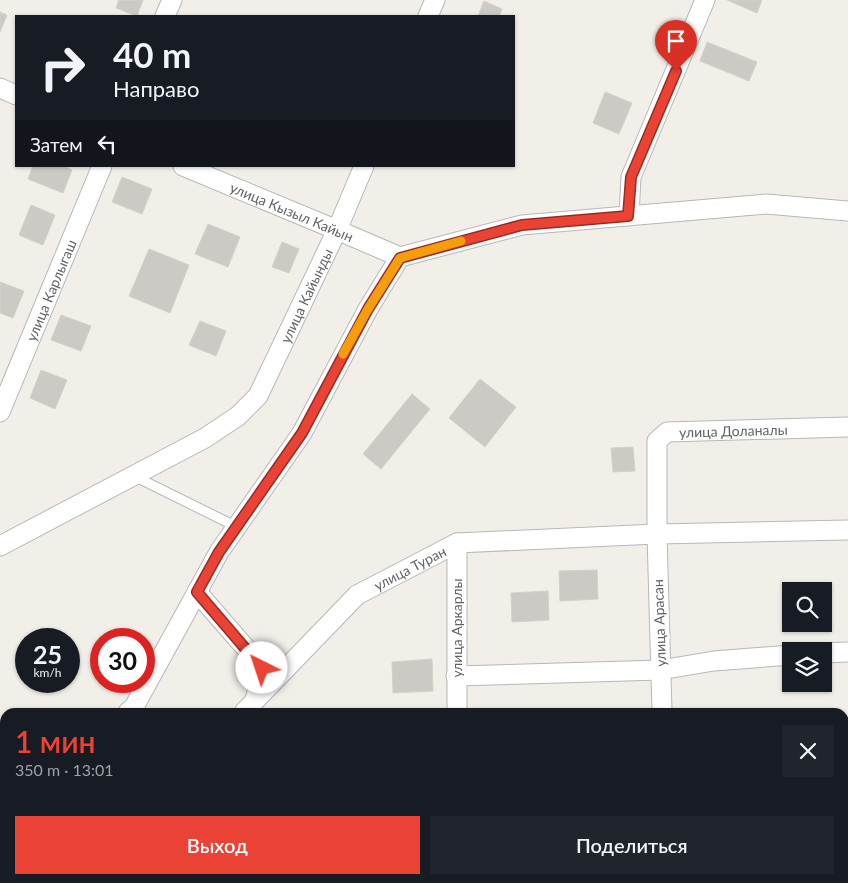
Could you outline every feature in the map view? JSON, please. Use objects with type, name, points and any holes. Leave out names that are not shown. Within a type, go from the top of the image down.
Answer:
[{"type":"street","points":[[165,15],[172,0]]},
{"type":"street","points":[[428,15],[435,0]]},
{"type":"street","points":[[628,216],[631,177],[705,0]]},
{"type":"street","points":[[0,88],[15,95]]},
{"type":"street","name":"улица Карлыгаш","points":[[0,412],[102,167]]},
{"type":"street","name":"улица Кызыл Кайын","points":[[185,167],[400,258]]},
{"type":"street","name":"улица Кайынды","points":[[0,546],[205,438],[238,416],[258,396],[337,230],[364,167]]},
{"type":"street","points":[[133,708],[219,552],[302,433],[368,309],[400,258],[522,225],[766,204],[848,211]]},
{"type":"street","name":"улица Доланалы","points":[[657,534],[657,441],[667,432],[848,427]]},
{"type":"street","name":"улица Туран","points":[[252,708],[357,595],[457,543],[657,534],[848,530]]},
{"type":"street","name":"улица Арасан","points":[[657,534],[662,708]]},
{"type":"street","name":"улица Аркарлы","points":[[457,543],[457,708]]},
{"type":"street","points":[[197,592],[262,668],[251,708]]},
{"type":"street","points":[[832,653],[848,652]]},
{"type":"street","points":[[456,676],[660,670],[714,661],[782,657]]},
{"type":"lane","points":[[133,476],[237,526]]},
{"type":"building","points":[[119,0],[143,0],[137,15],[116,8]]},
{"type":"building","points":[[727,0],[762,0],[757,13]]},
{"type":"building","points":[[484,1],[502,9],[499,15],[478,15]]},
{"type":"building","points":[[0,12],[7,15],[0,32]]},
{"type":"building","points":[[707,42],[757,62],[749,81],[700,61]]},
{"type":"building","points":[[605,92],[632,103],[619,134],[593,123]]},
{"type":"building","points":[[33,167],[65,167],[72,170],[63,193],[28,179]]},
{"type":"building","points":[[122,177],[152,189],[142,214],[112,202]]},
{"type":"building","points":[[31,205],[55,215],[43,245],[19,235]]},
{"type":"building","points":[[208,224],[240,237],[228,267],[195,254]]},
{"type":"building","points":[[282,242],[299,249],[289,273],[272,267]]},
{"type":"building","points":[[149,249],[189,265],[170,313],[129,296]]},
{"type":"building","points":[[0,282],[24,291],[13,318],[0,313]]},
{"type":"building","points":[[61,315],[91,326],[81,351],[51,340]]},
{"type":"building","points":[[200,321],[226,331],[216,356],[189,345]]},
{"type":"building","points":[[41,370],[67,380],[55,409],[30,398]]},
{"type":"building","points":[[480,379],[516,407],[485,447],[449,418]]},
{"type":"building","points":[[412,394],[430,409],[381,469],[363,454]]},
{"type":"building","points":[[633,447],[635,471],[613,472],[611,448]]},
{"type":"building","points":[[597,570],[598,599],[560,601],[559,571]]},
{"type":"building","points":[[548,591],[549,620],[512,622],[511,593]]},
{"type":"building","points":[[432,659],[433,691],[393,693],[392,662]]},
{"type":"slow traffic","points":[[343,354],[400,258],[461,241]]},
{"type":"route","points":[[262,668],[197,592],[219,552],[302,433],[368,309],[400,258],[522,225],[628,216],[631,177],[676,71]]}]
